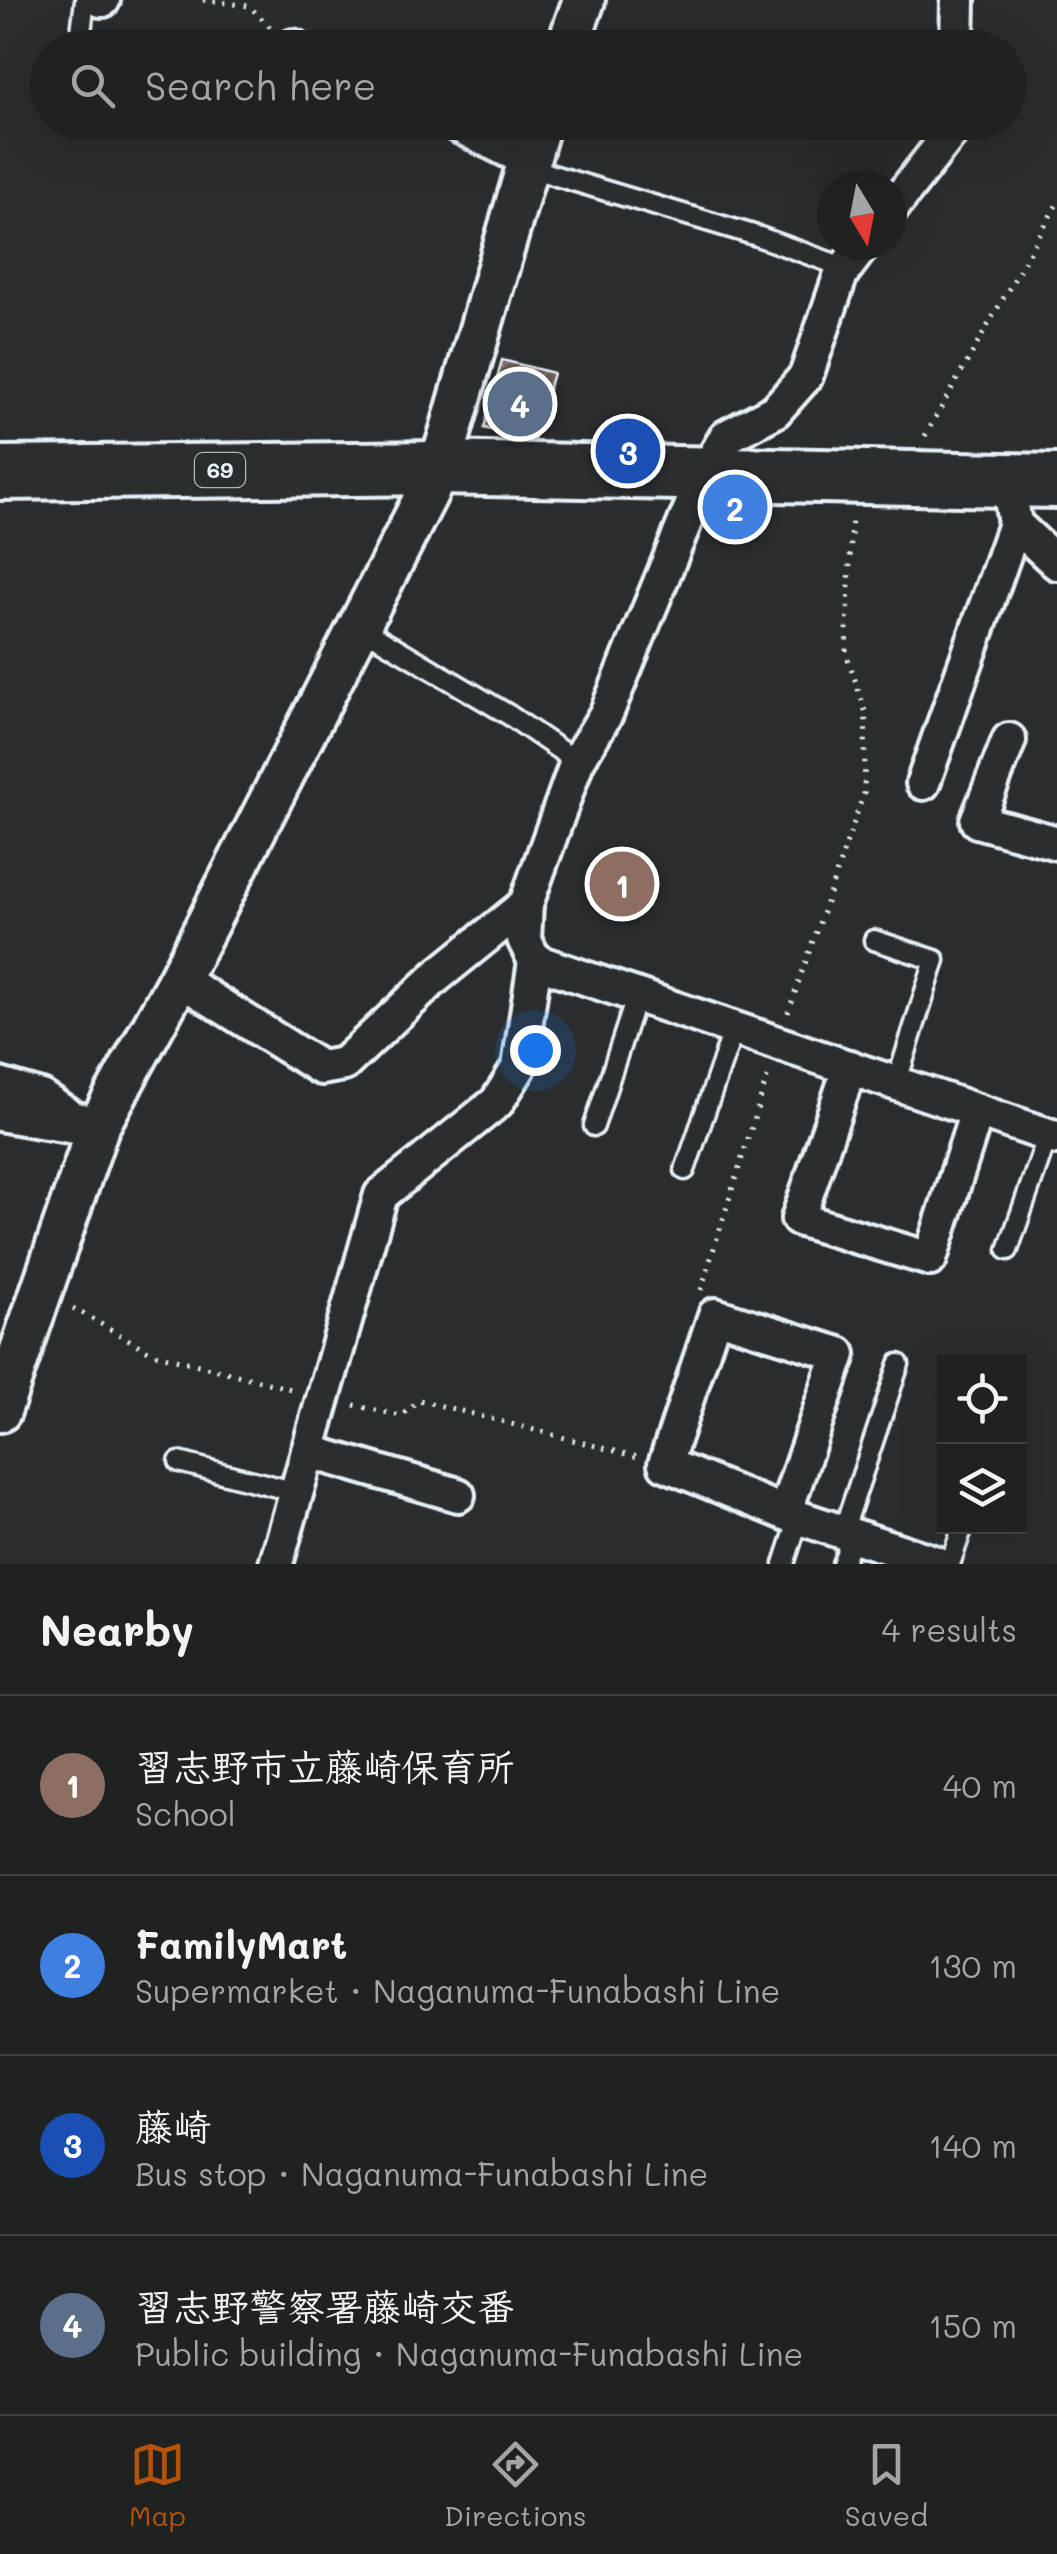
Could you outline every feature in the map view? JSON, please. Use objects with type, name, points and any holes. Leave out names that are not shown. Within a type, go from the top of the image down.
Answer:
[{"type":"main road","name":"69","points":[[0,474],[440,468],[706,471],[884,476],[1026,495]]},
{"type":"street","points":[[573,30],[584,0]]},
{"type":"street","points":[[957,30],[958,0]]},
{"type":"street","points":[[907,189],[946,140]]},
{"type":"street","points":[[3,1395],[44,1291],[88,1124],[179,979],[440,468],[534,141]]},
{"type":"street","points":[[276,1564],[381,1195],[497,1102],[519,1067],[535,960],[524,939],[526,904],[577,762],[606,714],[706,471],[726,437],[775,410],[806,376],[853,260]]},
{"type":"street","points":[[1026,495],[1057,563]]},
{"type":"street","points":[[923,783],[1026,495]]},
{"type":"street","points":[[1009,740],[978,820],[1057,842]]},
{"type":"street","points":[[179,979],[321,1068],[344,1064],[437,976],[526,904]]},
{"type":"street","points":[[535,960],[1053,1136]]},
{"type":"street","points":[[850,1068],[798,1219],[930,1259],[977,1111]]},
{"type":"street","points":[[0,1085],[41,1097],[88,1124]]},
{"type":"street","points":[[0,1110],[88,1124]]},
{"type":"street","points":[[792,1516],[839,1354],[715,1314],[665,1464],[792,1516],[846,1544],[940,1564]]},
{"type":"street","points":[[308,1451],[458,1495]]},
{"type":"lane","points":[[81,30],[85,0]]},
{"type":"lane","points":[[534,141],[546,172],[757,236],[817,248]]},
{"type":"lane","points":[[360,626],[509,714],[577,762]]},
{"type":"lane","points":[[874,940],[935,960],[896,1084]]},
{"type":"lane","points":[[594,1126],[638,996]]},
{"type":"lane","points":[[685,1170],[734,1028]]},
{"type":"lane","points":[[1008,1250],[1053,1136]]},
{"type":"lane","points":[[846,1544],[899,1364]]},
{"type":"lane","points":[[179,1462],[296,1492]]},
{"type":"lane","points":[[784,1564],[792,1516]]},
{"type":"lane","points":[[950,1564],[960,1534]]},
{"type":"path","points":[[202,0],[249,6],[276,30]]},
{"type":"path","points":[[701,1290],[778,1043],[864,793],[866,714],[846,653],[852,515],[884,476],[1057,204]]},
{"type":"path","points":[[44,1291],[152,1354],[401,1416],[418,1400],[665,1464]]},
{"type":"building","points":[[502,360],[553,373],[534,441],[484,428]]},
{"type":"place","name":"習志野警察署藤崎交番","points":[[520,404]]},
{"type":"place","name":"藤崎","points":[[628,451]]},
{"type":"place","name":"FamilyMart","points":[[735,507]]},
{"type":"place","name":"習志野市立藤崎保育所","points":[[622,884]]}]
